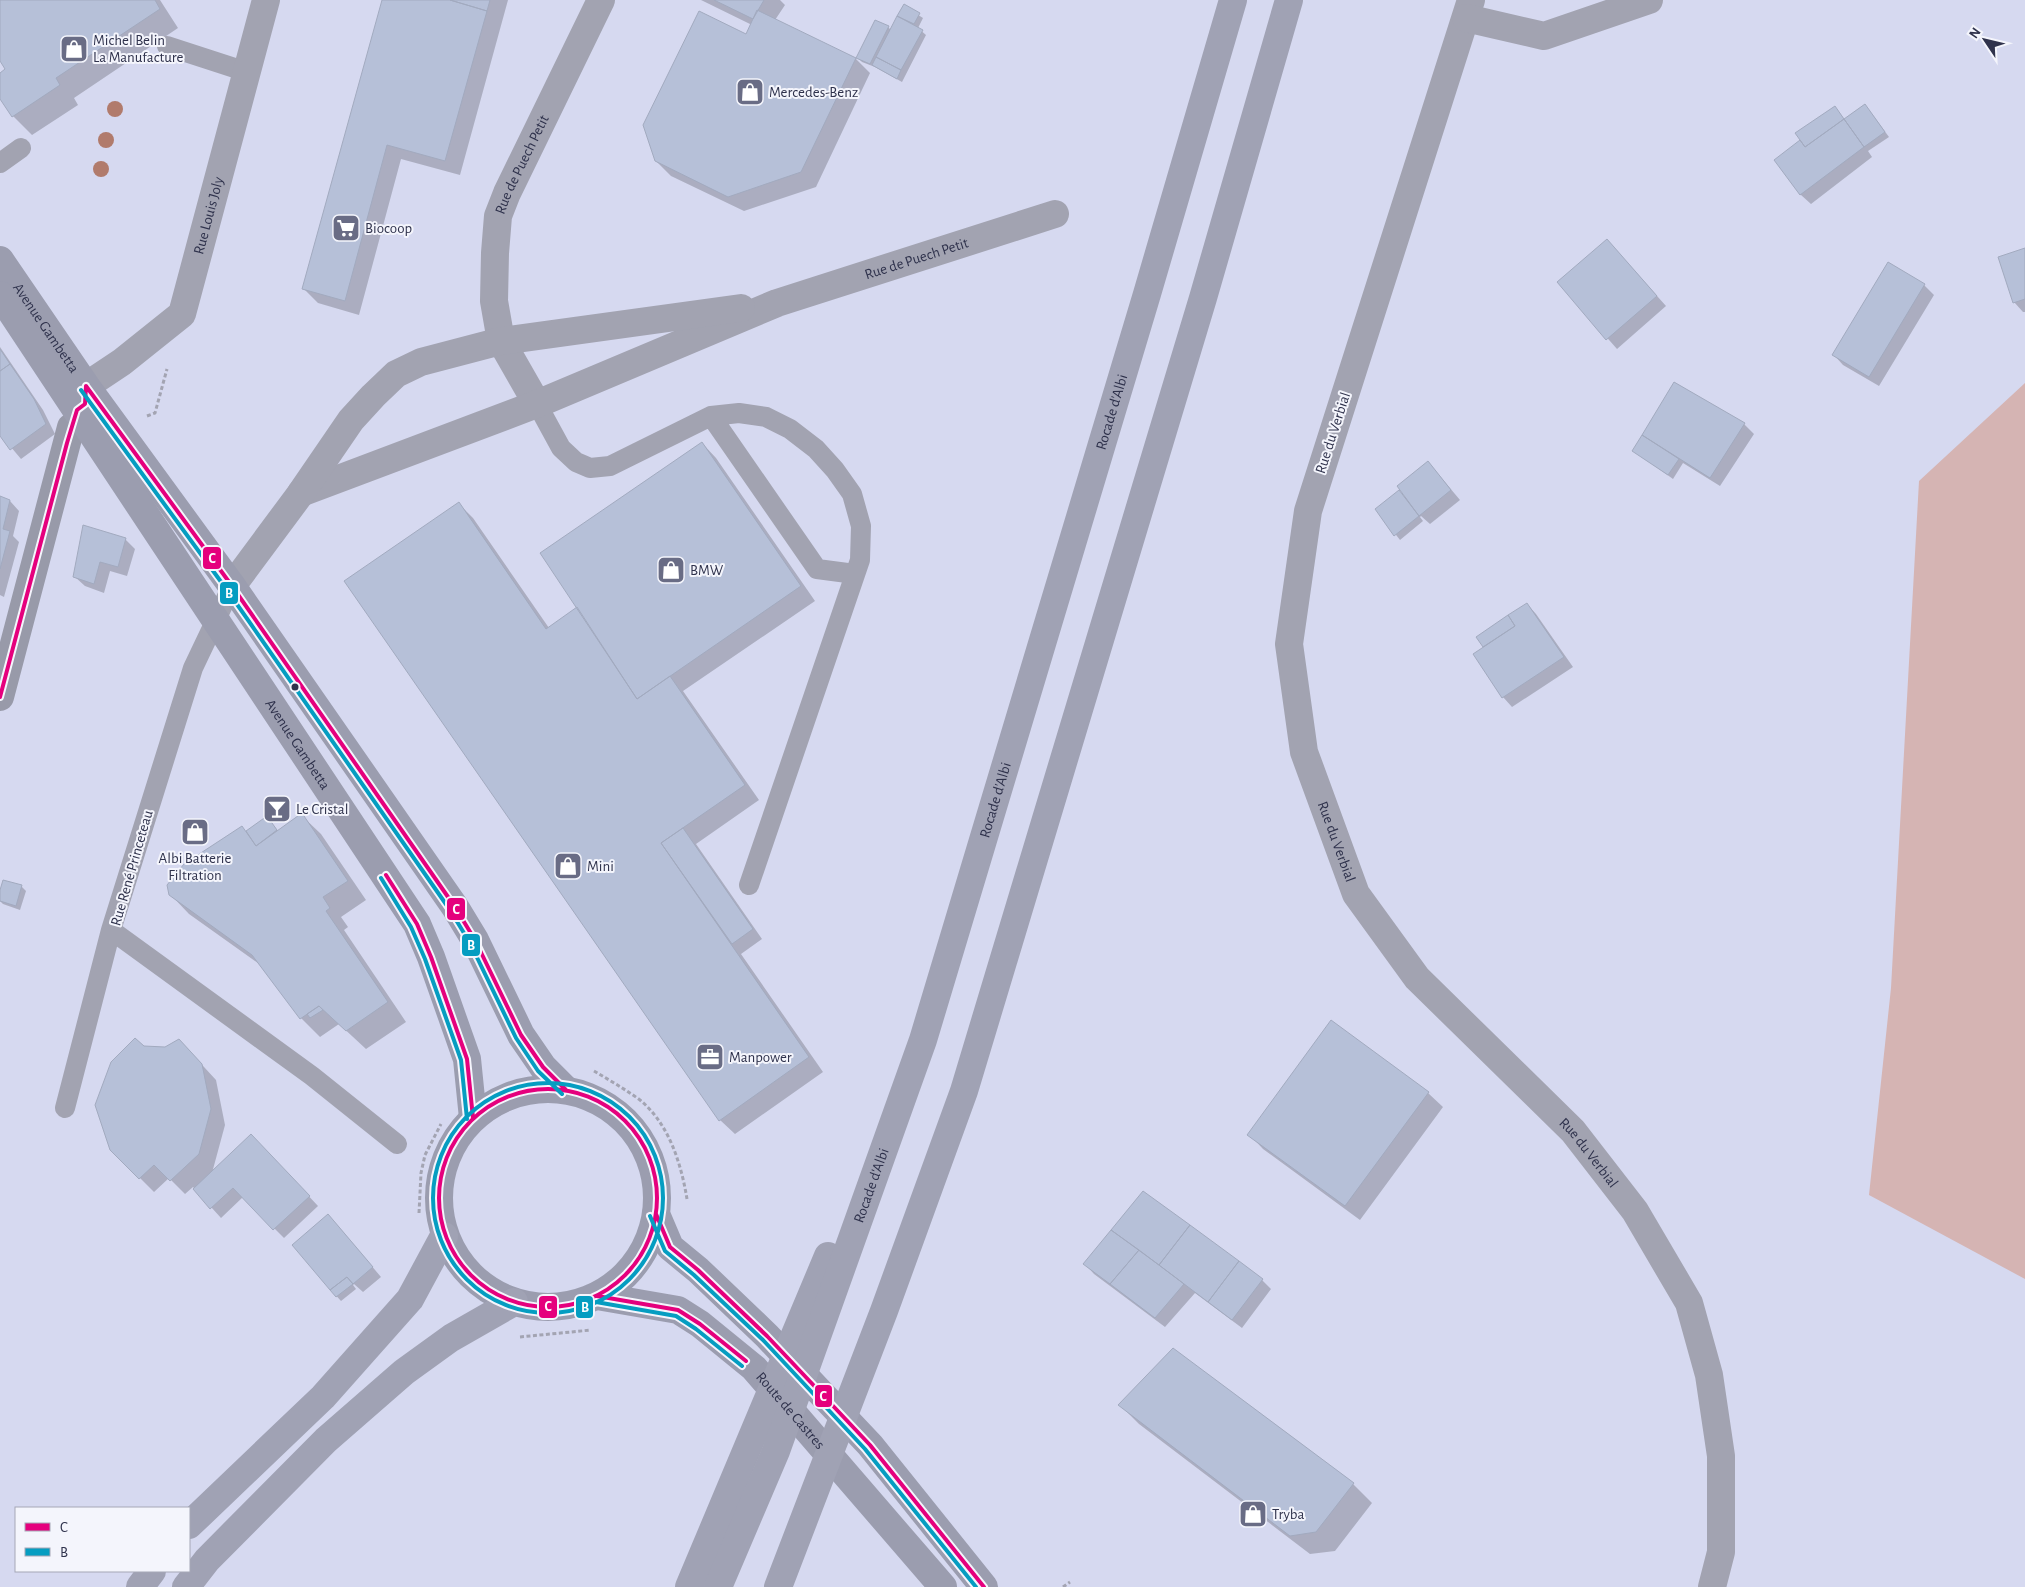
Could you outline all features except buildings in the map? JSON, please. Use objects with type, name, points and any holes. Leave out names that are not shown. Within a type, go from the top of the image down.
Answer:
[{"type":"highway","name":"Rocade d'Albi","points":[[718,1587],[776,1451],[810,1325],[923,1040],[1233,0]]},
{"type":"highway","points":[[778,1587],[790,1560],[884,1311],[964,1091],[1204,298],[1289,0]]},
{"type":"highway","points":[[190,1524],[323,1397],[410,1299],[444,1236]]},
{"type":"highway","points":[[186,1587],[207,1560],[326,1440],[397,1378],[452,1338],[514,1302]]},
{"type":"highway","points":[[689,1587],[756,1429],[810,1325]]},
{"type":"highway","points":[[788,1587],[790,1560]]},
{"type":"highway","points":[[140,1587],[151,1572]]},
{"type":"main road","name":"Avenue Gambetta","points":[[0,260],[80,407],[224,601],[416,852],[455,907],[475,940],[521,1035],[543,1067],[566,1090]]},
{"type":"main road","points":[[0,295],[80,407],[224,601]]},
{"type":"main road","points":[[0,313],[64,407],[80,407]]},
{"type":"main road","name":"Avenue Gambetta","points":[[224,601],[417,924],[431,957],[467,1059],[473,1118]]},
{"type":"main road","points":[[538,1089],[566,1090],[602,1102],[631,1126],[645,1146],[657,1183],[656,1214],[645,1250],[628,1274],[597,1296],[561,1307],[514,1302],[488,1290],[461,1265],[444,1236],[439,1199],[441,1179],[454,1143],[473,1118],[505,1098],[538,1089]]},
{"type":"main road","points":[[656,1214],[670,1247],[698,1270],[767,1336],[870,1445],[984,1587]]},
{"type":"main road","name":"Route de Castres","points":[[597,1296],[678,1310],[700,1324],[754,1368],[943,1587]]},
{"type":"street","name":"Rue Louis Joly","points":[[80,407],[122,362],[182,314],[266,0]]},
{"type":"street","name":"Rue de Puech Petit","points":[[537,404],[501,341],[494,301],[498,216],[507,193],[601,0]]},
{"type":"street","points":[[1468,9],[1544,36],[1649,0]]},
{"type":"street","name":"Rue du Verbial","points":[[1468,9],[1308,512],[1289,644],[1304,752],[1356,894],[1417,978],[1573,1132],[1635,1211],[1689,1304],[1709,1375],[1721,1456],[1721,1552],[1712,1587]]},
{"type":"street","name":"Rue de Puech Petit","points":[[302,493],[537,404],[777,303],[1055,214]]},
{"type":"street","name":"Rue de Puech Petit","points":[[224,601],[302,493],[351,420],[396,374],[421,362],[501,341],[777,303]]},
{"type":"street","points":[[0,697],[80,407]]},
{"type":"lane","points":[[167,46],[247,72]]},
{"type":"lane","points":[[0,163],[21,148]]},
{"type":"lane","points":[[537,404],[561,448],[576,462],[590,468],[610,466],[711,416],[739,413],[766,417],[790,429],[816,449],[835,470],[852,494],[861,526],[860,560],[749,885]]},
{"type":"lane","points":[[711,416],[817,569],[855,574]]},
{"type":"lane","name":"Rue René Princeteau","points":[[224,601],[193,668],[111,930],[312,1076],[397,1144]]},
{"type":"lane","points":[[65,1108],[111,930]]},
{"type":"path","points":[[591,1070],[642,1101],[657,1120],[676,1150],[687,1201]]},
{"type":"path","points":[[419,1220],[421,1173],[425,1155],[445,1117]]},
{"type":"path","points":[[516,1338],[594,1329]]},
{"type":"path","points":[[1063,1587],[1070,1582]]},
{"type":"shaded area","points":[[2025,383],[2025,1279],[1869,1195],[1891,988],[1919,481]]},
{"type":"transit line","name":"C","points":[[86,386],[232,586],[455,907],[475,940],[521,1035],[543,1067],[566,1090]]},
{"type":"transit line","name":"C","points":[[0,697],[67,443],[77,410],[85,404],[86,386]]},
{"type":"transit line","name":"B","points":[[81,390],[227,590],[450,910],[470,943],[516,1038],[538,1071],[562,1094]]},
{"type":"transit line","name":"C","points":[[386,875],[417,924],[431,957],[467,1059],[473,1118]]},
{"type":"transit line","name":"B","points":[[381,878],[411,927],[425,959],[461,1060],[467,1119]]},
{"type":"transit line","name":"B","points":[[548,1083],[570,1085],[592,1092],[612,1102],[637,1125],[644,1134],[658,1165],[663,1198],[661,1220],[654,1242],[644,1262],[621,1287],[612,1294],[581,1308],[548,1313],[526,1311],[504,1304],[484,1294],[459,1271],[452,1262],[438,1231],[433,1198],[435,1176],[442,1154],[452,1134],[475,1109],[484,1102],[515,1088],[548,1083]]},
{"type":"transit line","name":"C","points":[[548,1089],[569,1091],[590,1098],[599,1102],[625,1121],[644,1147],[648,1156],[655,1177],[657,1198],[655,1219],[648,1240],[644,1249],[625,1275],[599,1294],[590,1298],[569,1305],[548,1307],[527,1305],[506,1298],[497,1294],[471,1275],[452,1249],[448,1240],[441,1219],[439,1198],[441,1177],[448,1156],[452,1147],[471,1121],[497,1102],[506,1098],[527,1091],[548,1089]]},
{"type":"transit line","name":"C","points":[[656,1214],[670,1247],[698,1270],[767,1336],[870,1445],[984,1587]]},
{"type":"transit line","name":"B","points":[[650,1216],[665,1251],[694,1275],[763,1340],[865,1449],[976,1587]]},
{"type":"transit line","name":"C","points":[[597,1296],[678,1310],[700,1324],[746,1361]]},
{"type":"transit line","name":"B","points":[[596,1302],[676,1316],[696,1329],[742,1366]]},
{"type":"place","name":"Michel Belin La Manufacture","points":[[74,49]]},
{"type":"place","name":"Mercedes-Benz","points":[[750,92]]},
{"type":"place","name":"Biocoop","points":[[346,228]]},
{"type":"place","name":"BMW","points":[[671,570]]},
{"type":"place","name":"Le Cristal","points":[[277,809]]},
{"type":"place","name":"Albi Batterie Filtration","points":[[195,832]]},
{"type":"place","name":"Mini","points":[[568,866]]},
{"type":"place","name":"Manpower","points":[[710,1057]]},
{"type":"place","name":"Tryba","points":[[1253,1514]]}]
